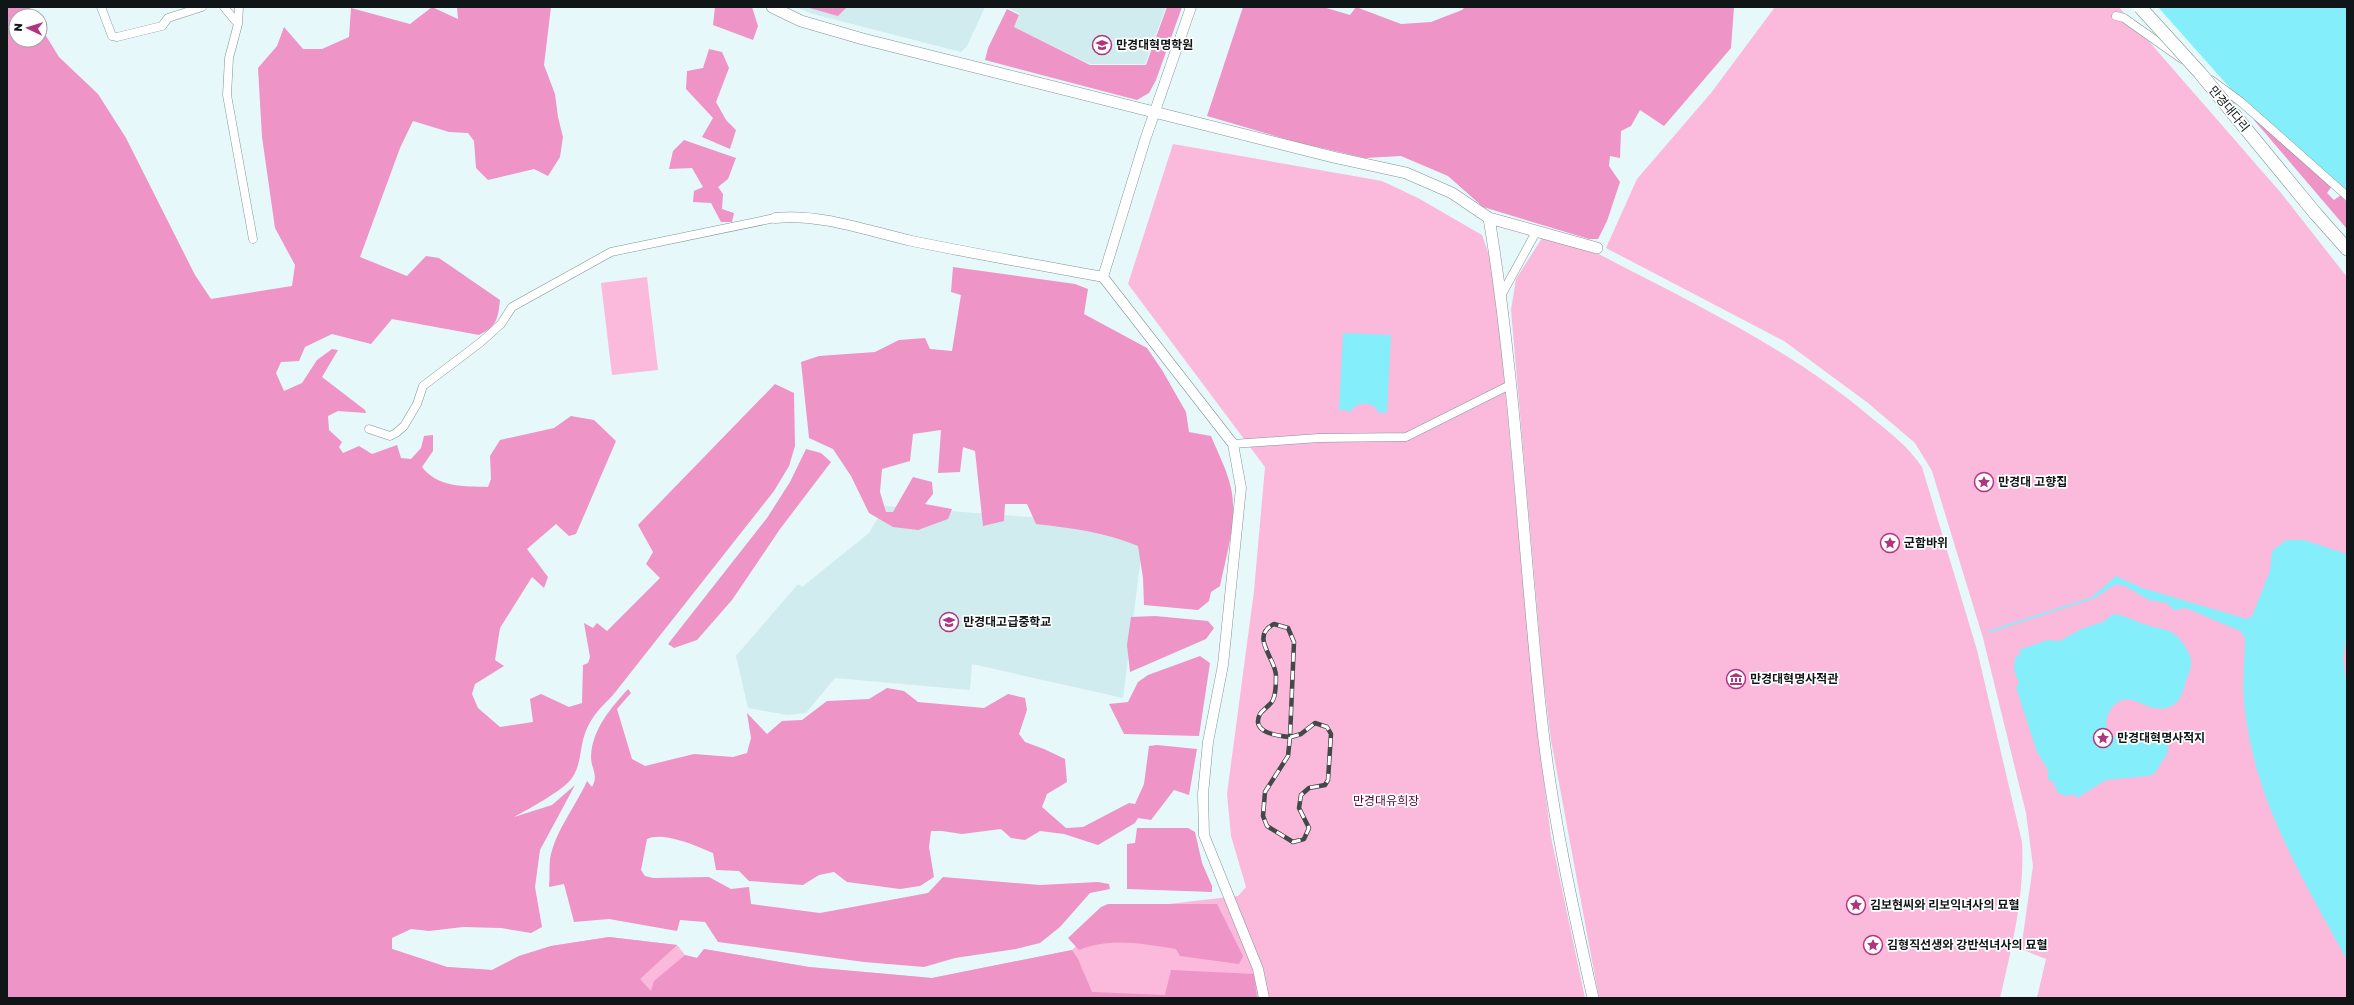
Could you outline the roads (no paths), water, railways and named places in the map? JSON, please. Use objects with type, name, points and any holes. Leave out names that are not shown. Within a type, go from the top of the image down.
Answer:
[{"type":"highway","name":"만경대다리","points":[[2140,7],[2200,73],[2315,213],[2347,249]]},
{"type":"main road","points":[[772,7],[801,21],[863,39],[1156,113],[1406,173],[1452,193],[1489,218],[1536,232],[1582,242],[1597,248]]},
{"type":"main road","points":[[1489,218],[1502,294],[1541,716],[1560,835],[1593,998]]},
{"type":"street","points":[[101,7],[112,36],[117,37],[162,26],[168,18],[202,7]]},
{"type":"street","points":[[224,7],[238,24]]},
{"type":"street","points":[[239,7],[238,24],[229,58],[227,95],[253,239]]},
{"type":"street","points":[[1103,276],[1145,140],[1156,113],[1191,7]]},
{"type":"street","points":[[2116,16],[2124,18],[2241,102],[2347,196]]},
{"type":"street","points":[[369,429],[390,436],[396,433],[404,426],[417,404],[423,386],[481,342],[501,324],[512,307],[611,252],[689,234],[775,218],[796,216],[914,241],[1103,276],[1233,444],[1241,488],[1223,665],[1208,742],[1203,794],[1204,835],[1258,969],[1264,998]]},
{"type":"street","points":[[1502,294],[1536,232]]},
{"type":"street","points":[[1233,444],[1319,438],[1406,437],[1510,385]]},
{"type":"water","points":[[2158,7],[2347,7],[2347,192],[2237,96]]},
{"type":"water","points":[[1343,333],[1391,335],[1387,413],[1377,412],[1377,408],[1365,404],[1356,406],[1353,408],[1353,411],[1339,410]]},
{"type":"water","points":[[2286,540],[2304,540],[2347,554],[2347,629],[2343,659],[2347,689],[2347,960],[2313,898],[2282,836],[2258,772],[2249,738],[2244,702],[2243,678],[2245,638],[2240,631],[2186,608],[2174,610],[2167,603],[2149,600],[2123,585],[2114,585],[2095,598],[1988,633],[1988,631],[2092,597],[2116,576],[2142,588],[2247,619],[2252,616],[2270,571],[2272,551]]},
{"type":"water","points":[[2113,614],[2171,632],[2179,638],[2188,651],[2191,660],[2190,668],[2182,694],[2178,701],[2173,705],[2159,709],[2127,699],[2117,703],[2109,711],[2107,717],[2107,728],[2109,732],[2116,737],[2132,738],[2141,730],[2161,736],[2168,743],[2168,752],[2155,773],[2148,776],[2106,780],[2077,798],[2074,794],[2067,796],[2058,793],[2052,780],[2048,781],[2048,770],[2037,752],[2016,687],[2019,684],[2014,669],[2015,658],[2021,653],[2018,650],[2048,640],[2060,641],[2081,629],[2103,622]]},
{"type":"railway","points":[[1290,737],[1288,756],[1265,792],[1263,816],[1267,826],[1293,842],[1304,839],[1309,828],[1299,808],[1301,795],[1309,788],[1325,785],[1328,780],[1331,734],[1327,727],[1315,723],[1301,734],[1291,737],[1290,737],[1285,737],[1279,736],[1267,732],[1259,725],[1258,720],[1260,714],[1272,702],[1275,691],[1275,669],[1264,641],[1264,635],[1267,629],[1274,624],[1288,628],[1294,642],[1290,737]]},
{"type":"place","name":"만경대혁명학원","points":[[1102,45]]},
{"type":"place","name":"만경대 고향집","points":[[1984,482]]},
{"type":"place","name":"군함바위","points":[[1890,543]]},
{"type":"place","name":"만경대고급중학교","points":[[949,622]]},
{"type":"place","name":"만경대혁명사적관","points":[[1736,679]]},
{"type":"place","name":"만경대혁명사적지","points":[[2103,738]]},
{"type":"place","name":"김보현씨와 리보익녀사의 묘혈","points":[[1856,905]]},
{"type":"place","name":"김형직선생와 강반석녀사의 묘혈","points":[[1873,945]]},
{"type":"park label","name":"만경대유희장","points":[[1386,801]]}]
